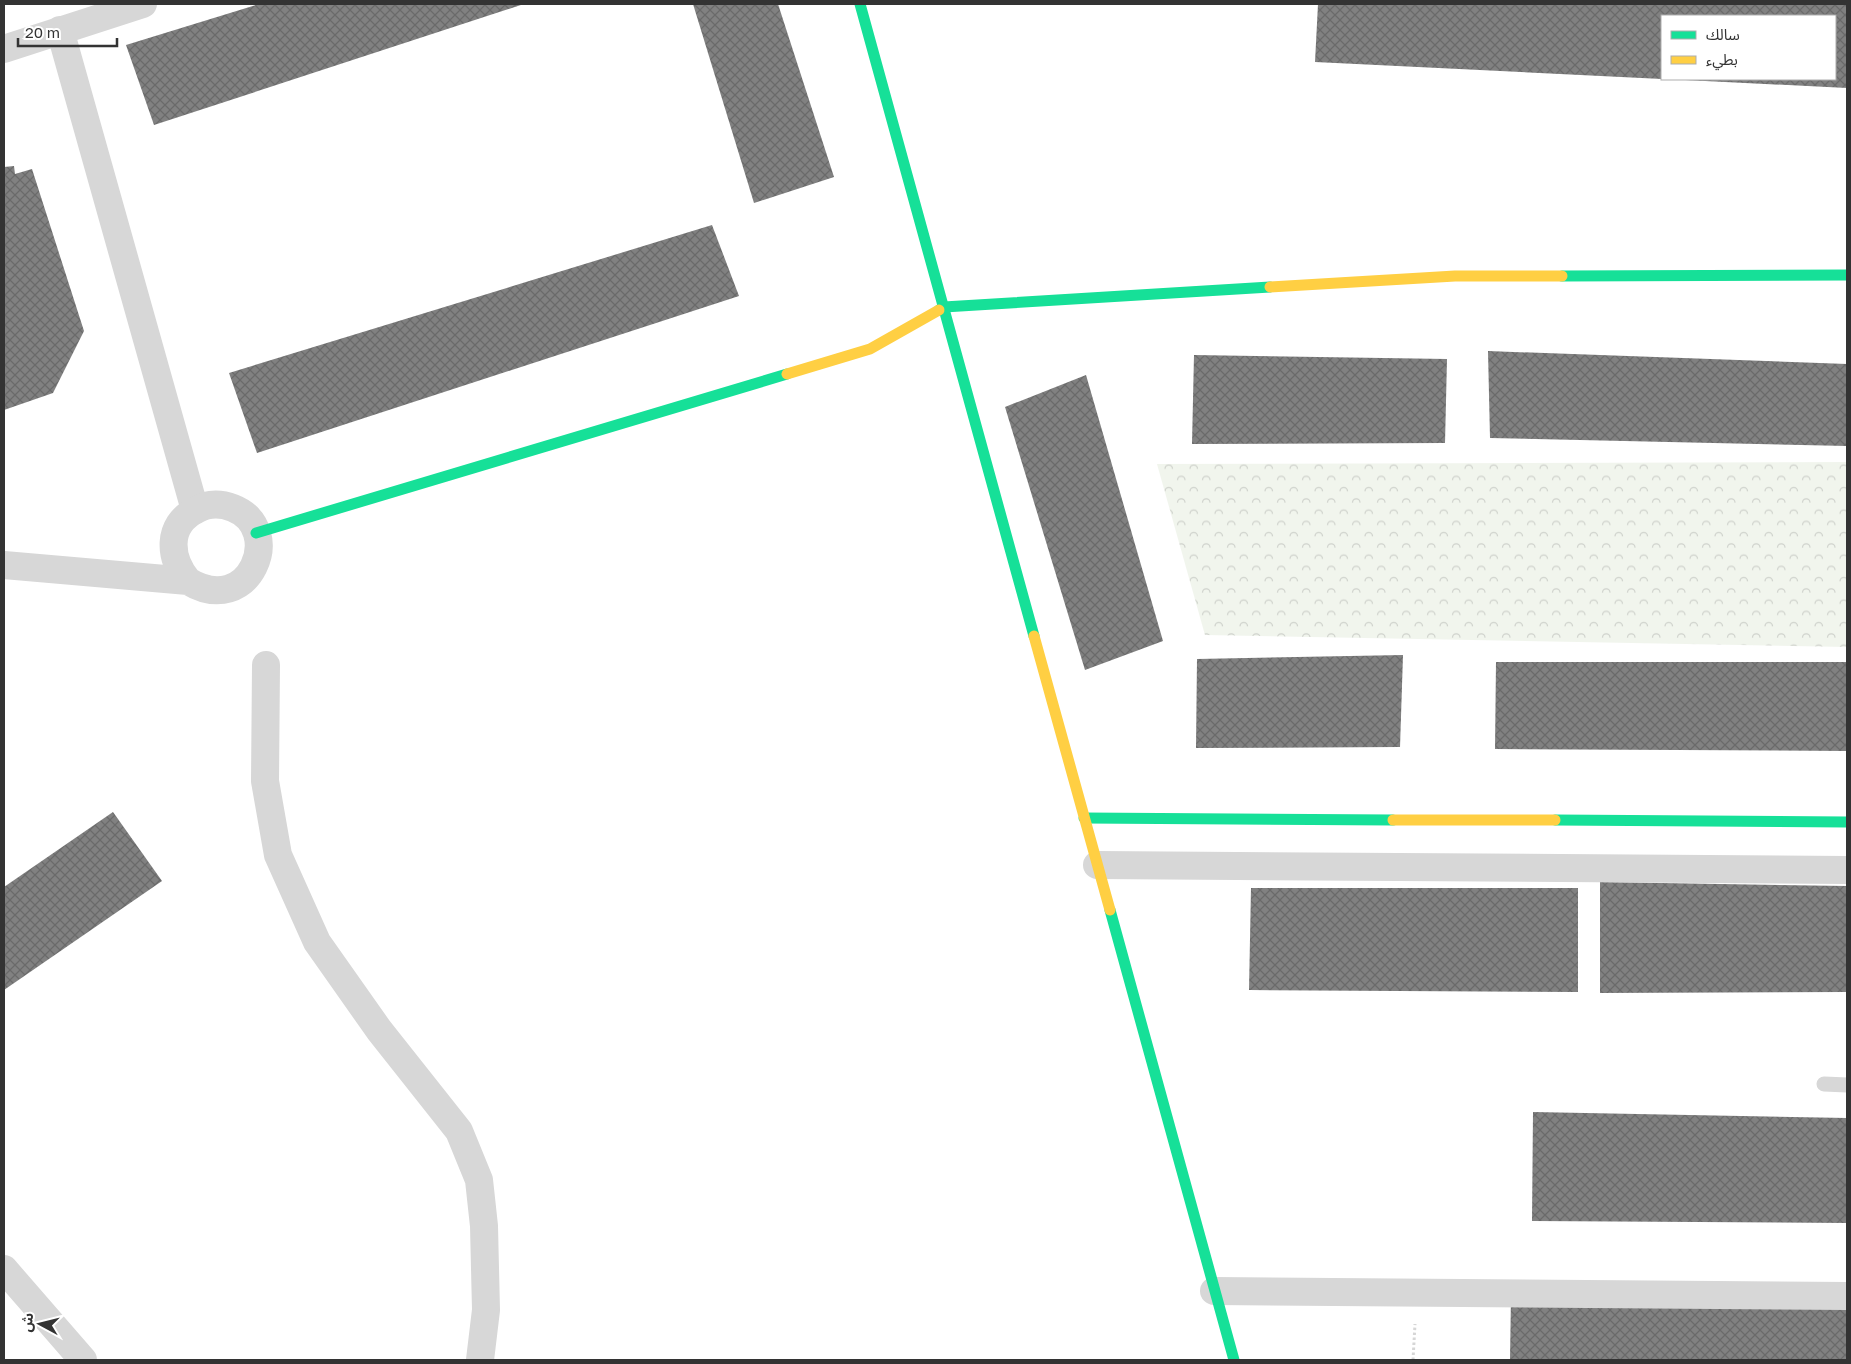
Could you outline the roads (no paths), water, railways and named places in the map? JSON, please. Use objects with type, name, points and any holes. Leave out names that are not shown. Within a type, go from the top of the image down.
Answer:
[{"type":"street","points":[[4,48],[143,4]]},
{"type":"street","points":[[860,4],[1234,1360]]},
{"type":"street","points":[[60,30],[195,510]]},
{"type":"street","points":[[256,532],[870,348],[944,307],[1455,276],[1847,274]]},
{"type":"street","points":[[209,505],[224,505],[238,510],[249,520],[256,532],[259,547],[257,562],[250,575],[239,584],[226,590],[212,591],[200,588],[188,581],[179,570],[174,557],[173,543],[177,530],[184,518],[195,510],[209,505]]},
{"type":"street","points":[[4,565],[188,581]]},
{"type":"street","points":[[266,665],[265,781],[278,855],[317,942],[379,1030],[459,1131],[480,1180],[484,1226],[486,1310],[480,1360]]},
{"type":"street","points":[[1084,818],[1847,822]]},
{"type":"street","points":[[1097,865],[1847,870]]},
{"type":"street","points":[[4,1268],[83,1360]]},
{"type":"street","points":[[1214,1291],[1847,1296]]},
{"type":"lane","points":[[1824,1084],[1847,1085]]}]
